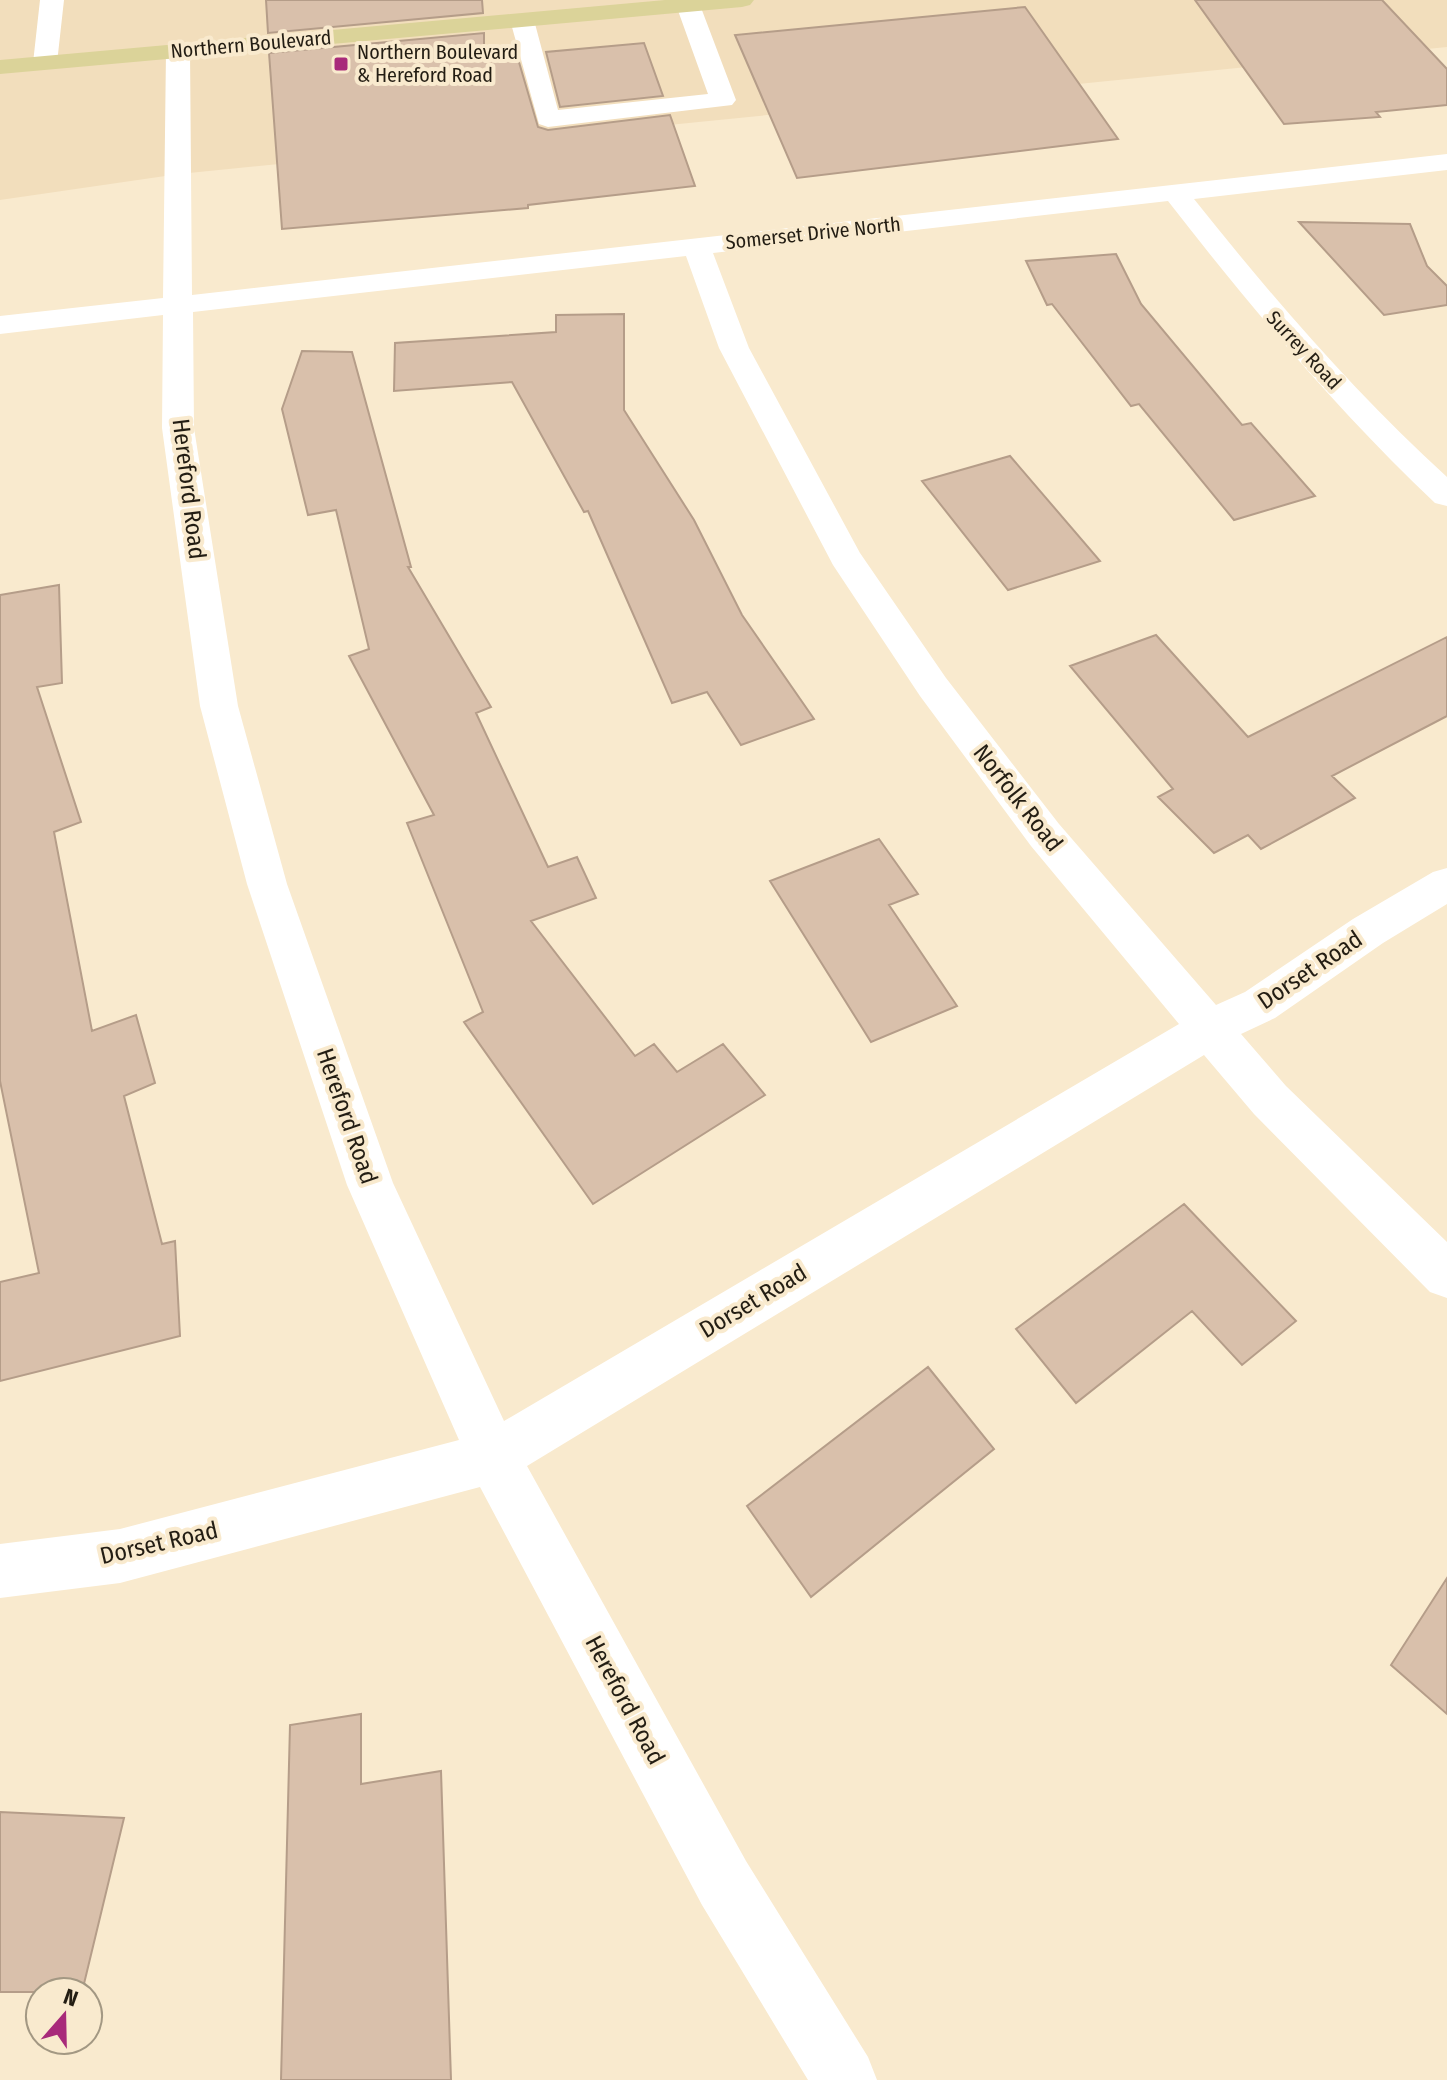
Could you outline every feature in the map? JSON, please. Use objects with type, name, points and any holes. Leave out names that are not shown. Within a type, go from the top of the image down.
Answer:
[{"type":"main road","name":"Northern Boulevard","points":[[0,67],[742,0]]},
{"type":"street","points":[[45,63],[52,0]]},
{"type":"street","points":[[522,20],[548,119],[723,100],[688,5]]},
{"type":"street","name":"Hereford Road","points":[[178,51],[178,428],[219,706],[267,884],[370,1185],[493,1457],[724,1883],[845,2080]]},
{"type":"street","name":"Somerset Drive North","points":[[0,325],[1447,162]]},
{"type":"street","name":"Surrey Road","points":[[1175,192],[1269,313],[1365,416],[1447,495]]},
{"type":"street","name":"Norfolk Road","points":[[696,246],[734,348],[845,557],[933,687],[1045,835],[1270,1100],[1447,1275]]},
{"type":"street","name":"Dorset Road","points":[[0,1571],[120,1556],[493,1457],[1211,1028],[1260,1005],[1368,931],[1447,884]]},
{"type":"shaded area","points":[[0,0],[1447,0],[1447,47],[179,174],[0,200]]},
{"type":"building","points":[[266,0],[482,0],[483,13],[268,33]]},
{"type":"building","points":[[1195,0],[1382,0],[1447,69],[1447,105],[1376,112],[1380,117],[1284,124]]},
{"type":"building","points":[[1025,7],[1118,139],[797,178],[735,35]]},
{"type":"building","points":[[484,33],[484,49],[516,52],[538,127],[548,130],[670,115],[695,186],[528,205],[528,208],[282,229],[269,53]]},
{"type":"building","points":[[644,43],[663,96],[560,107],[546,52]]},
{"type":"building","points":[[1299,222],[1410,224],[1427,266],[1447,286],[1447,305],[1384,315]]},
{"type":"building","points":[[1116,254],[1141,304],[1242,425],[1251,423],[1315,496],[1234,520],[1139,404],[1131,406],[1052,304],[1047,305],[1026,261]]},
{"type":"building","points":[[624,314],[624,410],[694,520],[742,615],[814,719],[741,745],[707,692],[672,703],[588,511],[584,512],[512,382],[394,391],[395,343],[556,332],[556,315]]},
{"type":"building","points":[[302,351],[352,352],[411,567],[408,567],[491,707],[476,713],[548,867],[577,857],[596,898],[531,921],[635,1056],[654,1044],[677,1072],[723,1044],[765,1095],[593,1204],[464,1022],[483,1012],[407,823],[434,815],[349,656],[369,649],[336,510],[308,515],[282,409]]},
{"type":"building","points":[[1010,456],[1100,561],[1008,590],[922,481]]},
{"type":"building","points":[[59,585],[62,683],[37,687],[81,822],[54,832],[92,1031],[136,1015],[155,1083],[124,1096],[162,1244],[175,1241],[180,1336],[0,1381],[0,1282],[39,1273],[0,1081],[0,595]]},
{"type":"building","points":[[1156,635],[1248,737],[1447,637],[1447,716],[1332,776],[1355,798],[1261,849],[1248,835],[1214,853],[1158,797],[1173,789],[1070,666]]},
{"type":"building","points":[[879,839],[918,894],[889,905],[957,1006],[871,1042],[770,881]]},
{"type":"building","points":[[1184,1204],[1296,1321],[1242,1365],[1192,1311],[1076,1403],[1016,1329]]},
{"type":"building","points":[[928,1367],[994,1449],[811,1597],[747,1506]]},
{"type":"building","points":[[1447,1578],[1447,1714],[1391,1665]]},
{"type":"building","points":[[361,1714],[361,1784],[441,1771],[451,2080],[281,2080],[290,1725]]},
{"type":"building","points":[[0,1812],[124,1818],[86,1976],[24,1976],[24,1992],[0,1992]]},
{"type":"place","name":"Northern Boulevard & Hereford Road","points":[[341,64]]}]
